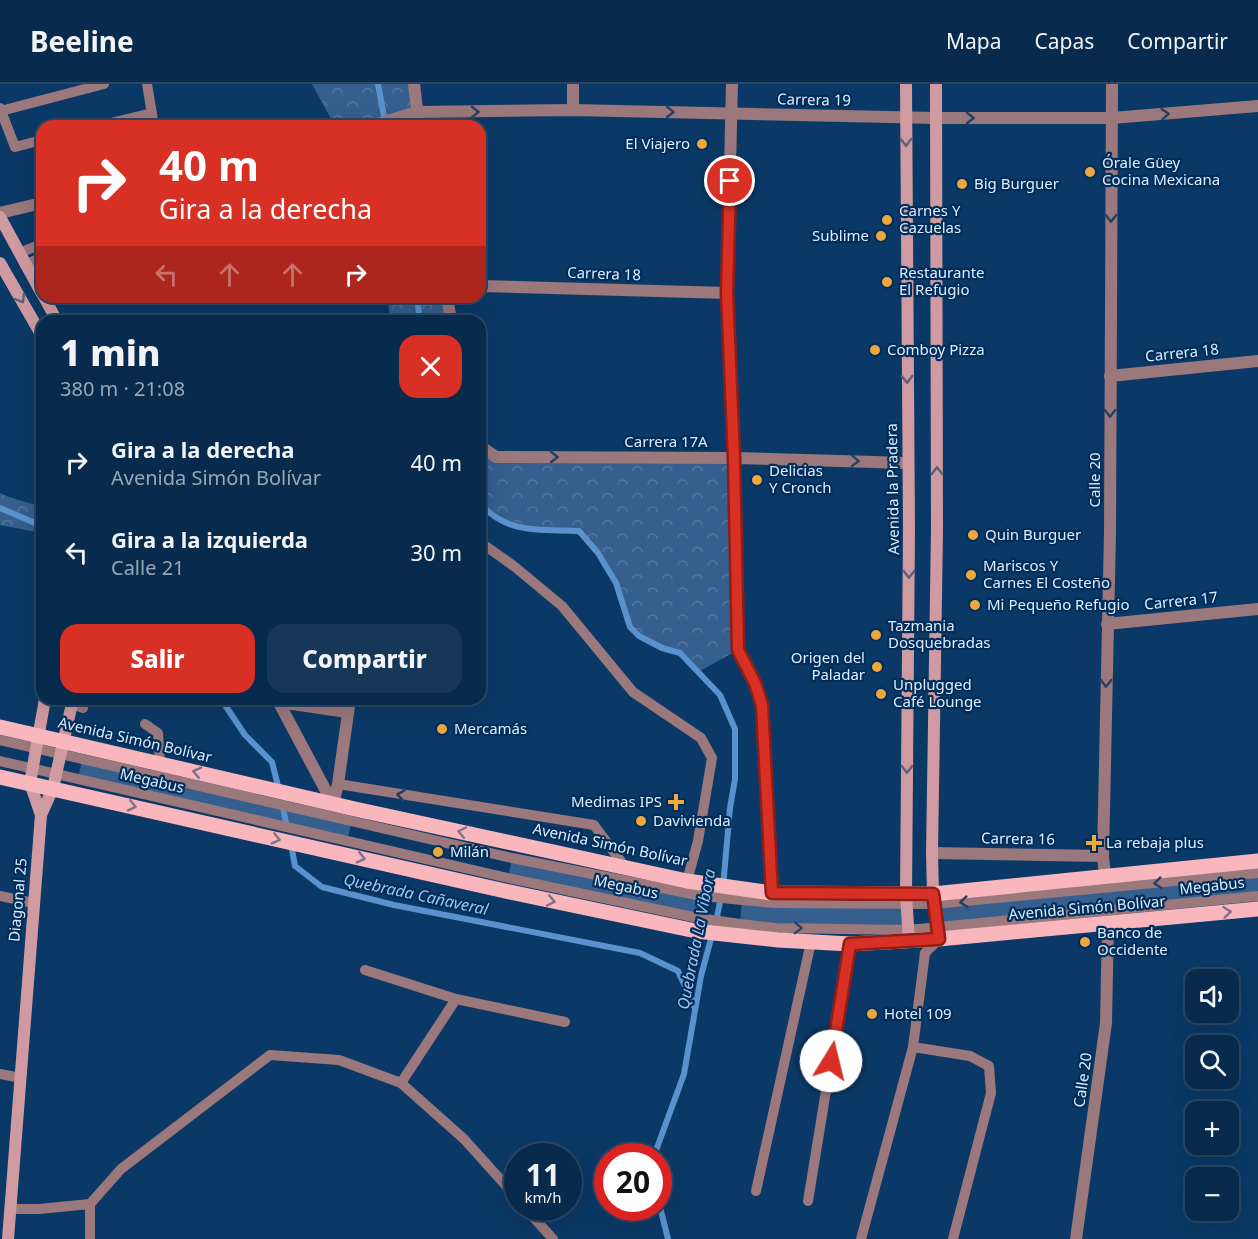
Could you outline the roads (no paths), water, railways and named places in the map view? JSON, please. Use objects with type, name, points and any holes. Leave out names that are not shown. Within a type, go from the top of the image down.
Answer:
[{"type":"main road","name":"Avenida Simón Bolívar","points":[[0,727],[38,743],[160,763],[253,791],[308,804],[333,804],[687,881],[703,890],[743,895],[772,893],[906,900],[933,899],[1105,876],[1258,861]]},
{"type":"main road","name":"Avenida Simón Bolívar","points":[[0,777],[31,776],[55,781],[305,839],[505,891],[811,942],[850,944],[909,935],[1108,924],[1258,909]]},
{"type":"street","points":[[414,84],[418,120]]},
{"type":"street","points":[[573,84],[573,110]]},
{"type":"street","points":[[732,84],[727,293],[734,458],[738,650],[755,683],[762,705],[772,893]]},
{"type":"street","name":"Avenida la Pradera","points":[[906,84],[909,530],[906,900],[909,935]]},
{"type":"street","points":[[936,84],[937,530],[932,853],[933,899],[938,934]]},
{"type":"street","name":"Calle 20","points":[[1105,876],[1103,856],[1110,532],[1112,84]]},
{"type":"street","name":"Carrera 19","points":[[392,120],[417,112],[573,110],[936,118],[1112,118],[1258,106]]},
{"type":"street","points":[[36,205],[0,215],[36,284]]},
{"type":"street","points":[[0,263],[36,326]]},
{"type":"street","name":"Carrera 18","points":[[486,286],[727,293]]},
{"type":"street","name":"Carrera 18","points":[[1110,376],[1258,361]]},
{"type":"street","name":"Carrera 17A","points":[[486,450],[496,457],[734,458],[908,463]]},
{"type":"street","name":"Carrera 17","points":[[1107,624],[1258,609]]},
{"type":"street","points":[[31,776],[44,705]]},
{"type":"street","name":"Diagonal 25","points":[[8,1239],[41,815],[55,781],[76,705]]},
{"type":"street","points":[[281,705],[333,804]]},
{"type":"street","points":[[307,705],[347,712]]},
{"type":"street","points":[[333,804],[338,784],[349,705]]},
{"type":"street","name":"Diagonal 25","points":[[31,776],[41,815]]},
{"type":"street","name":"Carrera 16","points":[[932,853],[1103,856]]},
{"type":"street","name":"Calle 20","points":[[1076,1239],[1106,1023],[1108,924]]},
{"type":"lane","points":[[36,142],[15,147],[1,109],[104,84]]},
{"type":"lane","points":[[147,84],[153,120]]},
{"type":"lane","points":[[123,120],[152,113]]},
{"type":"lane","points":[[19,253],[36,246]]},
{"type":"lane","points":[[25,265],[36,260]]},
{"type":"lane","points":[[486,546],[562,606],[633,692],[701,738],[712,758],[698,841],[687,881]]},
{"type":"lane","points":[[146,724],[158,733],[160,763]]},
{"type":"lane","points":[[0,740],[38,743]]},
{"type":"lane","name":"Megabus","points":[[63,748],[253,791]]},
{"type":"lane","points":[[0,761],[31,776]]},
{"type":"lane","points":[[338,784],[594,825],[625,867]]},
{"type":"lane","name":"Megabus","points":[[308,804],[512,858],[703,890]]},
{"type":"lane","name":"Megabus","points":[[933,899],[1258,873]]},
{"type":"lane","points":[[743,895],[774,903],[906,900]]},
{"type":"lane","points":[[0,896],[33,903]]},
{"type":"lane","name":"Megabus","points":[[938,934],[1258,896]]},
{"type":"lane","points":[[739,930],[776,927],[909,935],[925,953]]},
{"type":"lane","points":[[861,1239],[913,1047],[925,953],[938,934]]},
{"type":"lane","points":[[756,1191],[811,942]]},
{"type":"lane","points":[[808,1201],[850,944]]},
{"type":"lane","points":[[365,970],[456,999],[565,1022]]},
{"type":"lane","points":[[401,1083],[456,999]]},
{"type":"lane","points":[[913,1047],[970,1056],[989,1066],[991,1093],[953,1239]]},
{"type":"lane","points":[[90,1239],[90,1204],[121,1169],[270,1055],[339,1060],[401,1083],[464,1138],[504,1183]]},
{"type":"lane","points":[[0,1074],[21,1078]]},
{"type":"lane","points":[[10,1209],[39,1209],[90,1204]]},
{"type":"lane","points":[[537,1221],[553,1239]]},
{"type":"waterway","name":"Quebrada La Vibora","points":[[378,84],[385,120]]},
{"type":"waterway","name":"Quebrada La Vibora","points":[[418,303],[419,315]]},
{"type":"waterway","name":"Quebrada Cañaveral","points":[[0,508],[36,523]]},
{"type":"waterway","name":"Quebrada La Vibora","points":[[486,509],[502,521],[514,526],[539,530],[579,531],[598,553],[616,583],[630,627],[639,636],[662,648],[680,653],[720,695],[735,729],[735,779],[723,887]]},
{"type":"waterway","name":"Quebrada Cañaveral","points":[[225,705],[245,735],[272,762],[279,790]]},
{"type":"waterway","name":"Quebrada Cañaveral","points":[[282,803],[287,828]]},
{"type":"waterway","name":"Quebrada Cañaveral","points":[[291,844],[295,866],[322,887],[394,905],[640,953],[678,971],[695,1008]]},
{"type":"waterway","name":"Quebrada La Vibora","points":[[716,922],[721,897]]},
{"type":"waterway","name":"Quebrada La Vibora","points":[[659,1143],[684,1074],[701,976],[712,935]]},
{"type":"waterway","name":"Quebrada La Vibora","points":[[664,1221],[668,1239]]},
{"type":"place","name":"El Viajero","points":[[702,144]]},
{"type":"place","name":"Órale Güey Cocina Mexicana","points":[[1090,172]]},
{"type":"place","name":"Big Burguer","points":[[962,184]]},
{"type":"place","name":"Carnes Y Cazuelas","points":[[887,220]]},
{"type":"place","name":"Sublime","points":[[881,236]]},
{"type":"place","name":"Restaurante El Refugio","points":[[887,282]]},
{"type":"place","name":"Comboy Pizza","points":[[875,350]]},
{"type":"place","name":"Delicias Y Cronch","points":[[757,480]]},
{"type":"place","name":"Quin Burguer","points":[[973,535]]},
{"type":"place","name":"Mariscos Y Carnes El Costeño","points":[[971,575]]},
{"type":"place","name":"Mi Pequeño Refugio","points":[[975,605]]},
{"type":"place","name":"Tazmania Dosquebradas","points":[[876,635]]},
{"type":"place","name":"Origen del Paladar","points":[[877,667]]},
{"type":"place","name":"Unplugged Café Lounge","points":[[881,694]]},
{"type":"place","name":"Mercamás","points":[[442,729]]},
{"type":"place","name":"Medimas IPS","points":[[676,802]]},
{"type":"place","name":"Davivienda","points":[[641,821]]},
{"type":"place","name":"La rebaja plus","points":[[1094,843]]},
{"type":"place","name":"Milán","points":[[438,852]]},
{"type":"place","name":"Banco de Occidente","points":[[1085,942]]},
{"type":"place","name":"Hotel 109","points":[[872,1014]]}]
